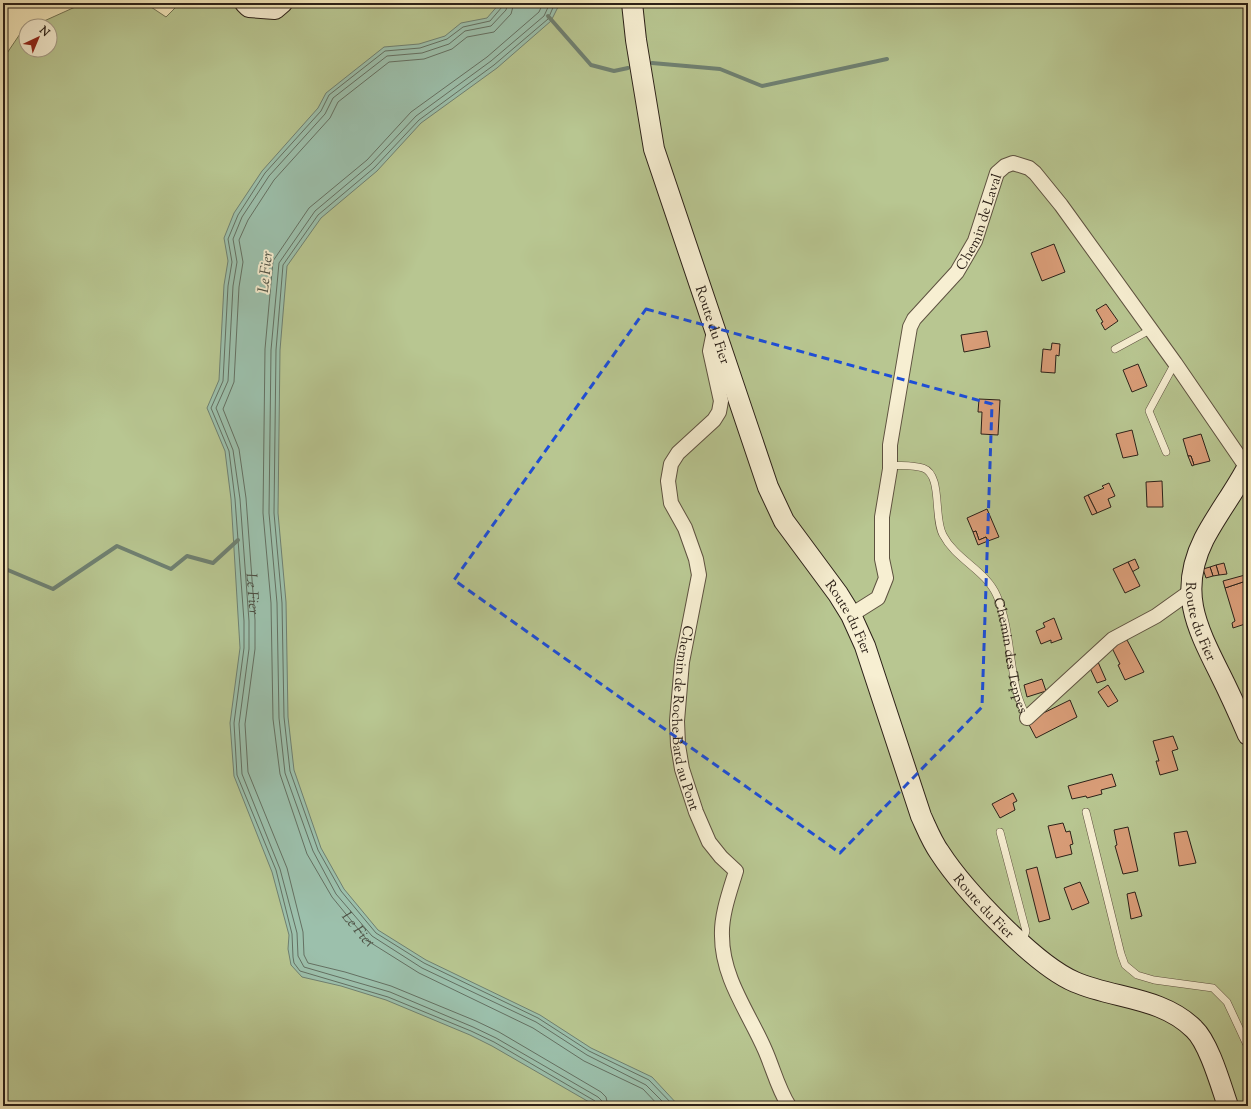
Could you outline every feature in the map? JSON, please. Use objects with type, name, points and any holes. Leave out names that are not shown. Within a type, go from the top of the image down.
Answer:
[{"type":"main road","points":[[245,3],[249,7],[275,9],[282,3]]},
{"type":"main road","name":"Route du Fier","points":[[632,3],[636,40],[654,149],[768,487],[784,521],[838,594],[851,615],[866,646],[921,816],[928,832],[940,853],[961,881],[1022,943],[1050,968],[1073,981],[1093,989],[1160,1006],[1180,1016],[1196,1030],[1208,1053],[1228,1106]]},
{"type":"main road","name":"Route du Fier","points":[[1247,467],[1204,539],[1192,576],[1191,590],[1193,611],[1199,632],[1248,734]]},
{"type":"street","name":"Chemin de Laval","points":[[851,615],[878,598],[886,578],[882,559],[882,517],[890,465],[890,446],[910,327],[914,319],[957,272],[975,241],[997,173],[1005,166],[1013,163],[1029,168],[1035,173],[1061,205],[1175,363],[1247,467]]},
{"type":"street","name":"Chemin de Roche Bard au Pont","points":[[714,328],[710,351],[721,401],[719,412],[714,420],[678,453],[671,464],[668,481],[671,503],[685,528],[696,559],[699,575],[682,662],[677,720],[678,745],[682,769],[696,812],[709,842],[721,857],[736,871],[723,921],[722,937],[727,968],[741,1005],[765,1050],[789,1106]]},
{"type":"street","name":"Chemin des Teppes","points":[[1027,718],[1113,639],[1156,616],[1191,590]]},
{"type":"lane","points":[[1115,348],[1150,330]]},
{"type":"lane","points":[[1166,452],[1149,411],[1175,363]]},
{"type":"lane","name":"Chemin des Teppes","points":[[890,465],[925,469],[932,475],[936,486],[936,504],[943,535],[957,553],[985,577],[997,596],[1004,620],[1017,693],[1027,718]]},
{"type":"lane","points":[[1086,812],[1125,965],[1138,975],[1154,980],[1213,988],[1227,1002],[1248,1048]]},
{"type":"lane","points":[[1000,832],[1026,931],[1022,943]]},
{"type":"highlighted area","points":[[646,309],[992,404],[982,707],[840,853],[454,580]]},
{"type":"shaded area","points":[[84,3],[145,3],[166,17],[180,3],[1248,3],[1248,1106],[3,1106],[3,59],[18,37],[18,58],[58,58],[58,18],[51,18]]},
{"type":"water","name":"Le Fier","points":[[500,3],[560,3],[551,21],[497,68],[421,123],[377,171],[321,218],[287,266],[280,350],[278,513],[286,602],[288,717],[294,770],[321,848],[344,889],[378,930],[426,960],[540,1015],[591,1048],[652,1077],[679,1106],[596,1106],[492,1046],[470,1035],[386,1000],[341,986],[302,977],[291,965],[288,949],[289,935],[272,872],[234,776],[230,723],[240,648],[231,499],[225,451],[207,408],[219,380],[224,285],[228,261],[224,238],[234,213],[262,171],[318,108],[326,93],[384,47],[419,44],[445,36],[461,23],[487,18]]},
{"type":"building","points":[[1054,244],[1065,272],[1042,281],[1031,253]]},
{"type":"building","points":[[1106,304],[1118,321],[1105,330],[1101,323],[1103,322],[1096,310]]},
{"type":"building","points":[[987,331],[990,347],[964,352],[961,335]]},
{"type":"building","points":[[1052,343],[1060,344],[1059,356],[1056,355],[1055,373],[1041,372],[1043,349],[1051,350]]},
{"type":"building","points":[[1138,364],[1147,386],[1132,392],[1123,370]]},
{"type":"building","points":[[979,399],[1000,400],[998,435],[981,434],[982,412],[978,412]]},
{"type":"building","points":[[1132,430],[1138,455],[1123,458],[1116,434]]},
{"type":"building","points":[[1201,434],[1210,461],[1194,465],[1191,456],[1188,456],[1183,439]]},
{"type":"building","points":[[1188,456],[1191,456],[1194,465],[1192,466]]},
{"type":"building","points":[[1162,481],[1163,507],[1147,507],[1146,482]]},
{"type":"building","points":[[1109,483],[1115,496],[1108,499],[1111,507],[1097,513],[1088,495],[1104,488],[1102,486]]},
{"type":"building","points":[[1088,495],[1097,513],[1092,515],[1084,497]]},
{"type":"building","points":[[987,509],[999,537],[988,541],[986,537],[979,540],[976,531],[973,532],[967,518]]},
{"type":"building","points":[[976,531],[979,540],[986,537],[988,541],[978,545],[973,532]]},
{"type":"building","points":[[1135,559],[1139,568],[1132,572],[1128,562]]},
{"type":"building","points":[[1128,562],[1140,586],[1125,593],[1113,569]]},
{"type":"building","points":[[1224,563],[1227,574],[1219,575],[1216,565]]},
{"type":"building","points":[[1216,565],[1219,575],[1213,576],[1210,567]]},
{"type":"building","points":[[1210,567],[1213,576],[1206,578],[1203,569]]},
{"type":"building","points":[[1245,575],[1248,575],[1248,623],[1233,628],[1232,623],[1235,621],[1225,588],[1246,581]]},
{"type":"building","points":[[1245,575],[1246,581],[1225,588],[1223,581]]},
{"type":"building","points":[[1054,618],[1062,639],[1051,643],[1051,640],[1041,644],[1036,631],[1045,627],[1043,623]]},
{"type":"building","points":[[1127,640],[1144,672],[1125,680],[1118,665],[1120,664],[1111,646]]},
{"type":"building","points":[[1098,662],[1106,680],[1097,683],[1089,666]]},
{"type":"building","points":[[1042,679],[1046,691],[1027,697],[1024,685]]},
{"type":"building","points":[[1108,685],[1118,701],[1108,707],[1098,692]]},
{"type":"building","points":[[1070,700],[1077,717],[1036,738],[1027,721]]},
{"type":"building","points":[[1173,736],[1178,749],[1172,751],[1178,770],[1160,775],[1156,761],[1159,761],[1153,741]]},
{"type":"building","points":[[1112,774],[1116,786],[1101,790],[1102,794],[1087,798],[1086,796],[1072,799],[1068,786]]},
{"type":"building","points":[[1013,793],[1017,801],[1013,803],[1015,810],[1000,818],[992,804]]},
{"type":"building","points":[[1063,823],[1066,832],[1070,831],[1073,844],[1070,845],[1072,854],[1056,858],[1048,826]]},
{"type":"building","points":[[1128,827],[1138,871],[1123,874],[1115,846],[1117,845],[1114,830]]},
{"type":"building","points":[[1187,831],[1196,863],[1179,866],[1174,833]]},
{"type":"building","points":[[1037,867],[1050,919],[1039,922],[1026,870]]},
{"type":"building","points":[[1080,882],[1089,903],[1072,910],[1064,888]]},
{"type":"building","points":[[1135,892],[1142,916],[1131,919],[1127,894]]},
{"type":"waterway","points":[[548,16],[591,65],[614,71],[628,68]]},
{"type":"waterway","points":[[652,63],[720,69],[762,86],[887,59]]},
{"type":"waterway","points":[[3,568],[53,589],[117,546],[171,569],[187,556],[213,563],[238,540]]}]
